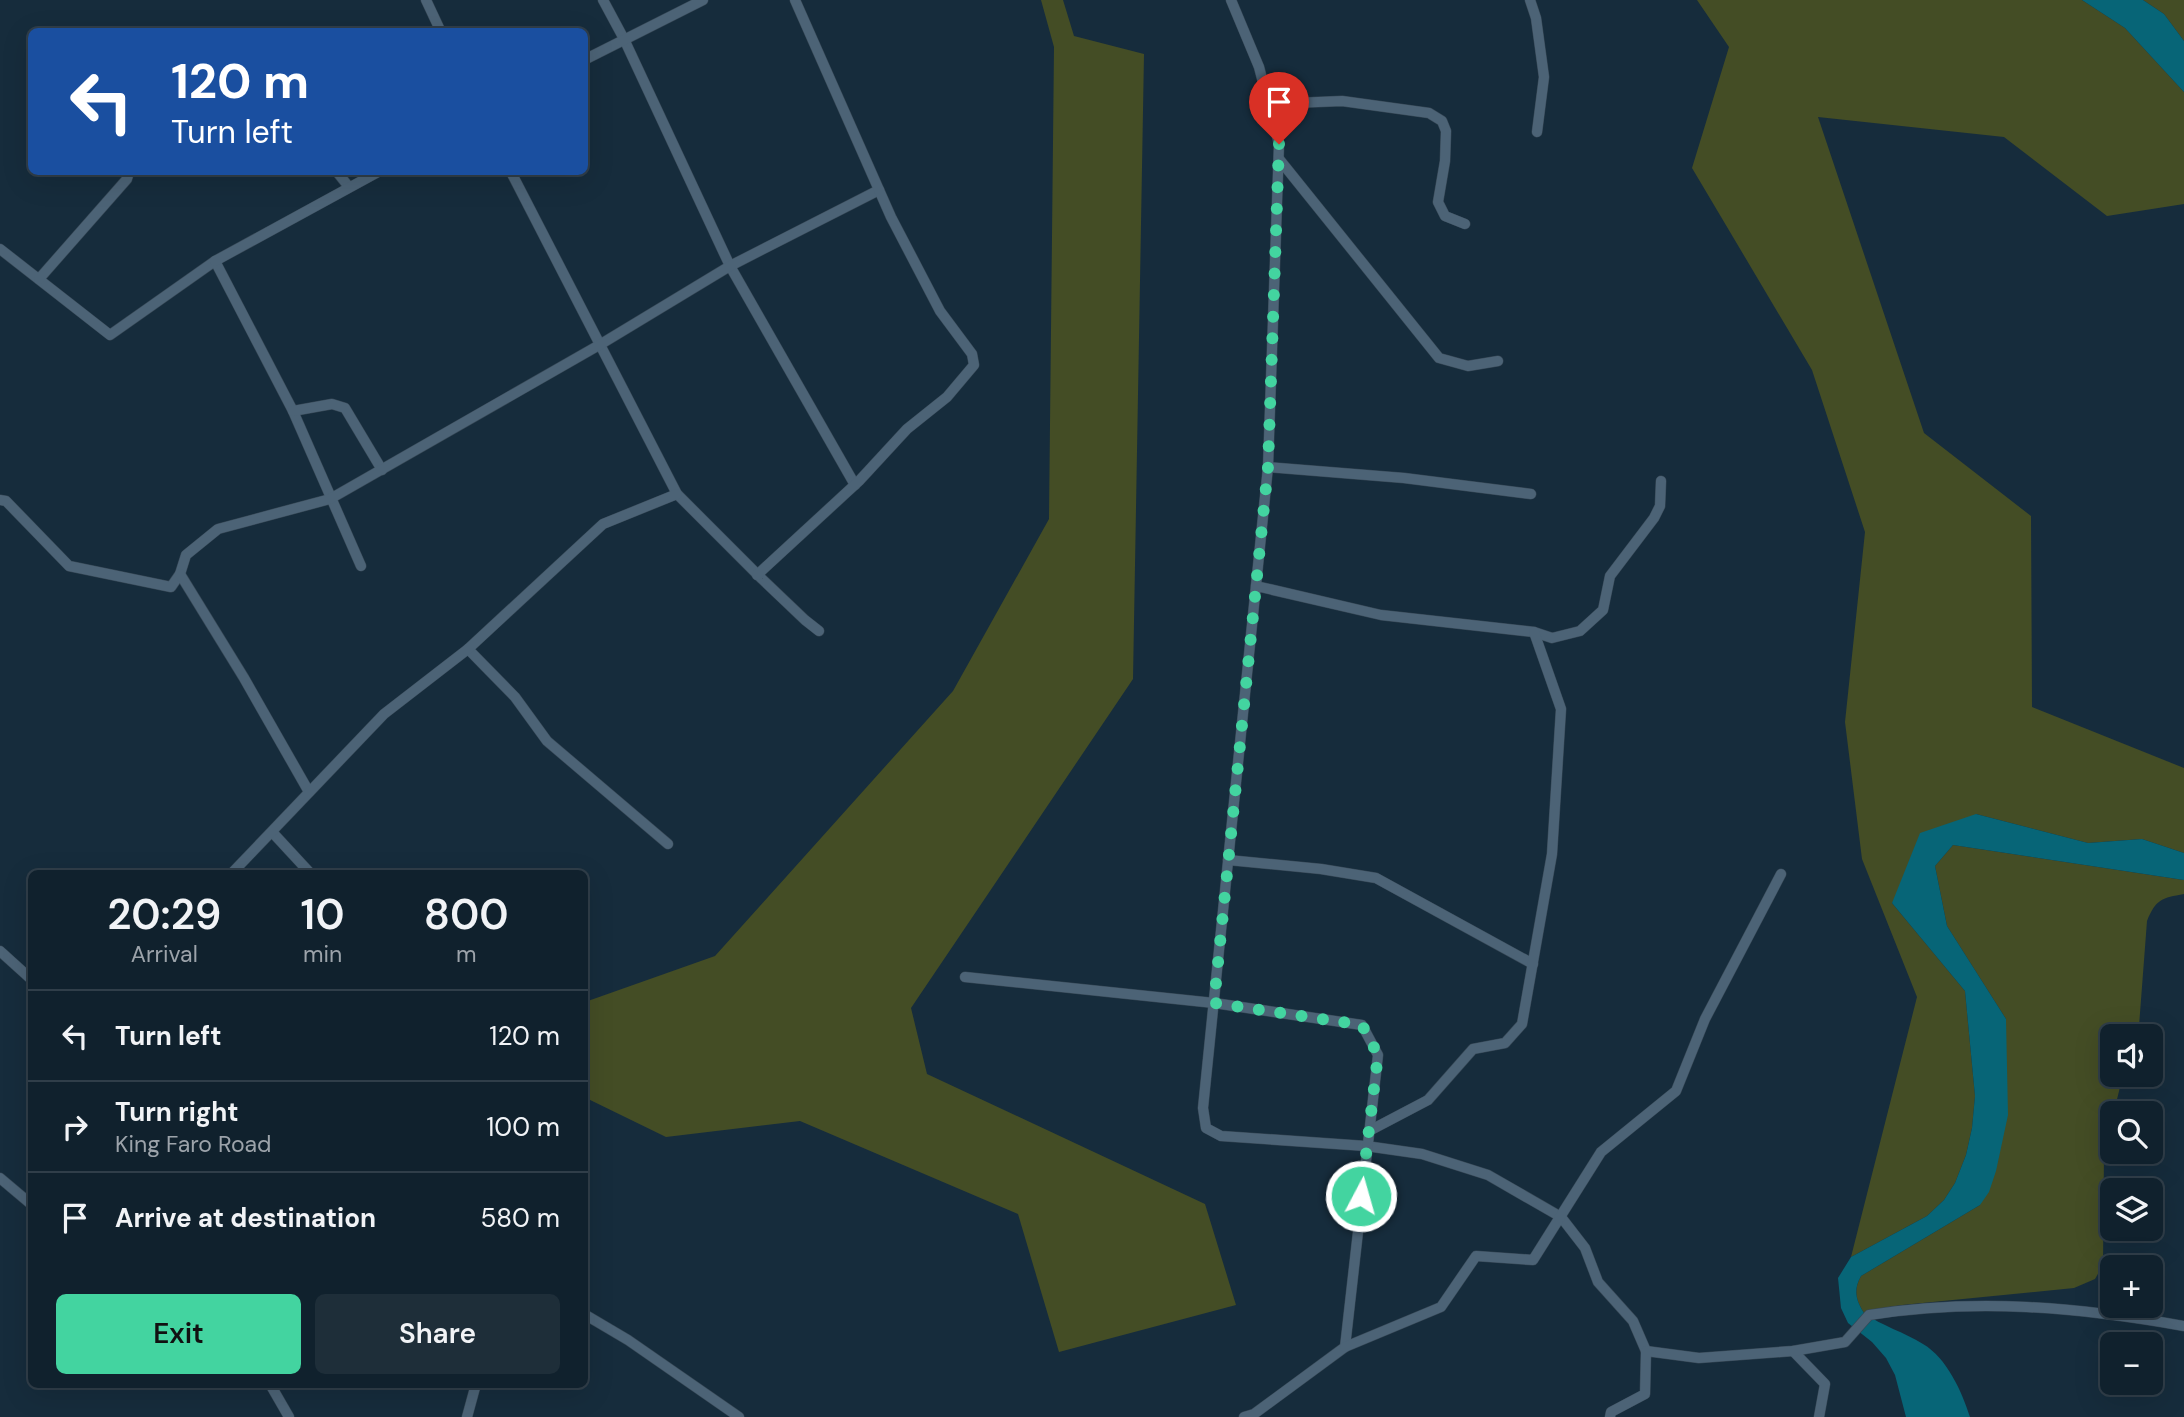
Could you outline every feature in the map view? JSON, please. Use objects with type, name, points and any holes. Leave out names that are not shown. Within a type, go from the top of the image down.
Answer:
[{"type":"street","points":[[426,0],[438,28]]},
{"type":"street","points":[[603,0],[624,39],[730,266],[855,485]]},
{"type":"street","points":[[588,59],[704,0]]},
{"type":"street","points":[[757,575],[855,485],[907,429],[947,397],[974,365],[972,354],[940,311],[879,190],[795,0]]},
{"type":"street","points":[[1231,0],[1259,67],[1279,144],[1279,159],[1268,467],[1203,1108],[1206,1128],[1221,1136],[1366,1146],[1422,1154],[1488,1175],[1560,1217],[1585,1248],[1598,1282],[1633,1321],[1646,1351],[1644,1394],[1611,1412],[1610,1417]]},
{"type":"street","points":[[1530,0],[1536,19],[1544,77],[1537,132]]},
{"type":"street","points":[[1269,104],[1342,101],[1429,113],[1442,121],[1446,131],[1438,202],[1446,216],[1465,224]]},
{"type":"street","points":[[1279,159],[1439,358],[1468,366],[1498,361]]},
{"type":"street","points":[[39,279],[128,175]]},
{"type":"street","points":[[339,175],[349,187]]},
{"type":"street","points":[[0,249],[110,335],[215,261],[372,175]]},
{"type":"street","points":[[513,175],[677,494],[757,575],[819,631]]},
{"type":"street","points":[[0,499],[6,501],[69,566],[171,587],[180,574],[186,555],[218,530],[330,499],[601,344],[730,266],[879,190]]},
{"type":"street","points":[[215,261],[293,411],[361,566]]},
{"type":"street","points":[[293,411],[332,404],[345,408],[382,470]]},
{"type":"street","points":[[1268,467],[1404,478],[1531,494]]},
{"type":"street","points":[[1256,586],[1381,615],[1534,632],[1552,638],[1580,631],[1603,610],[1610,576],[1660,506],[1661,481]]},
{"type":"street","points":[[235,870],[384,714],[468,649],[603,524],[677,494]]},
{"type":"street","points":[[180,574],[244,678],[309,792]]},
{"type":"street","points":[[1369,1131],[1428,1100],[1473,1049],[1505,1043],[1522,1024],[1552,854],[1561,709],[1534,632]]},
{"type":"street","points":[[468,649],[515,697],[547,741],[668,844]]},
{"type":"street","points":[[273,832],[307,870]]},
{"type":"street","points":[[1228,860],[1321,869],[1376,878],[1533,964]]},
{"type":"street","points":[[1251,1416],[1345,1347],[1441,1307],[1476,1256],[1533,1260],[1601,1152],[1676,1091],[1705,1019],[1781,874]]},
{"type":"street","points":[[0,951],[28,976]]},
{"type":"street","points":[[965,977],[1214,1003],[1362,1025],[1378,1055],[1345,1347]]},
{"type":"street","points":[[0,1178],[28,1202]]},
{"type":"street","points":[[1646,1351],[1699,1358],[1793,1351],[1845,1342],[1869,1315],[1905,1309],[2002,1305],[2107,1312],[2184,1326]]},
{"type":"street","points":[[588,1316],[628,1340],[739,1417]]},
{"type":"street","points":[[1793,1351],[1825,1384],[1819,1417]]},
{"type":"street","points":[[272,1388],[289,1417]]},
{"type":"street","points":[[467,1417],[475,1388]]},
{"type":"green space","points":[[1041,0],[1063,0],[1074,36],[1144,54],[1133,679],[911,1008],[927,1074],[1205,1204],[1236,1305],[1059,1352],[1018,1214],[800,1121],[666,1137],[588,1099],[588,1001],[715,956],[953,691],[1049,519],[1054,47]]},
{"type":"green space","points":[[1697,0],[2082,0],[2125,28],[2184,92],[2184,204],[2107,216],[2004,137],[1818,117],[1924,433],[2031,516],[2032,707],[2184,768],[2184,853],[2142,839],[2088,843],[1976,814],[1892,903],[1965,991],[1975,1096],[1972,1128],[1966,1155],[1955,1183],[1944,1200],[1927,1216],[1851,1257],[1917,997],[1862,859],[1845,722],[1865,532],[1812,370],[1692,168],[1729,47]]},
{"type":"green space","points":[[2143,0],[2184,0],[2184,41],[2164,14]]},
{"type":"green space","points":[[1953,845],[2184,880],[2184,894],[2161,901],[2153,908],[2147,921],[2139,1024],[2100,1024],[2100,1087],[2120,1087],[2117,1101],[2100,1101],[2100,1164],[2104,1164],[2104,1178],[2100,1178],[2100,1241],[2103,1241],[2103,1255],[2100,1255],[2100,1270],[2095,1279],[2074,1288],[1902,1305],[1864,1313],[1856,1295],[1861,1276],[1980,1205],[2006,1019],[1947,926],[1935,866]]},
{"type":"water","points":[[2082,0],[2143,0],[2164,14],[2184,41],[2184,92],[2125,28]]},
{"type":"water","points":[[1976,814],[2088,843],[2142,839],[2184,853],[2184,880],[1953,845],[1935,866],[1947,926],[2006,1019],[2008,1115],[1996,1171],[1989,1192],[1980,1205],[1861,1276],[1857,1286],[1856,1295],[1864,1313],[1916,1340],[1939,1358],[1952,1376],[1970,1417],[1906,1417],[1895,1375],[1886,1358],[1872,1342],[1848,1323],[1841,1308],[1838,1278],[1851,1257],[1927,1216],[1944,1200],[1955,1183],[1966,1155],[1975,1096],[1965,991],[1892,903],[1920,833]]},
{"type":"route","points":[[1279,144],[1268,467],[1214,1003],[1362,1025],[1378,1055],[1361,1196]]}]
